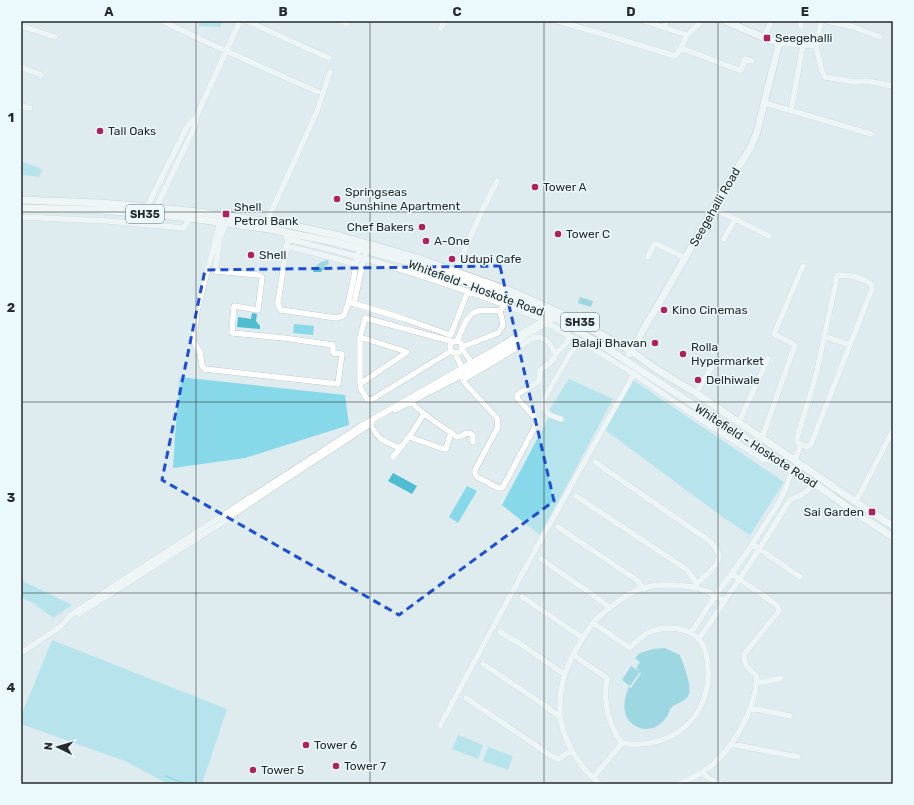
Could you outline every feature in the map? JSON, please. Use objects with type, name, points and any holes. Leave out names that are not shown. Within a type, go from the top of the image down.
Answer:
[{"type":"main road","points":[[726,21],[748,32],[778,43]]},
{"type":"main road","name":"Seegehalli Road","points":[[626,360],[751,147],[765,103],[778,43]]},
{"type":"main road","name":"Whitefield - Hoskote Road","points":[[21,200],[261,227],[287,236],[363,250],[401,260],[588,326],[631,351],[656,369],[696,393],[855,502],[893,526]]},
{"type":"main road","name":"Whitefield - Hoskote Road","points":[[21,208],[74,206],[148,207],[267,221],[340,236],[414,257],[513,292],[555,314],[815,484],[893,537]]},
{"type":"street","points":[[162,21],[318,92]]},
{"type":"street","points":[[156,208],[194,128],[197,115],[240,21]]},
{"type":"street","points":[[247,21],[329,58]]},
{"type":"street","points":[[441,28],[445,21]]},
{"type":"street","points":[[557,21],[675,56],[681,48],[687,35],[702,21]]},
{"type":"street","points":[[644,21],[687,35]]},
{"type":"street","points":[[664,28],[666,21]]},
{"type":"street","points":[[764,38],[771,21]]},
{"type":"street","points":[[821,21],[818,44],[816,46],[822,71],[825,77],[854,82],[868,81],[893,86]]},
{"type":"street","points":[[827,21],[854,27],[880,37]]},
{"type":"street","points":[[21,26],[55,36]]},
{"type":"street","points":[[778,43],[816,46]]},
{"type":"street","points":[[791,111],[803,45]]},
{"type":"street","points":[[681,48],[739,70],[741,70],[745,59],[752,61]]},
{"type":"street","points":[[21,67],[41,75]]},
{"type":"street","points":[[267,221],[318,109],[330,72]]},
{"type":"street","points":[[765,103],[871,134]]},
{"type":"street","points":[[21,106],[30,108]]},
{"type":"street","points":[[148,207],[188,125],[197,115]]},
{"type":"street","points":[[455,271],[482,210],[498,181]]},
{"type":"street","points":[[714,209],[769,236]]},
{"type":"street","points":[[21,217],[108,221],[184,228],[190,218]]},
{"type":"street","points":[[724,239],[735,219]]},
{"type":"street","points":[[223,222],[215,271],[262,276],[258,310],[234,306],[232,333],[334,345],[333,354],[342,354],[338,384],[205,369],[203,367],[200,352],[194,342],[197,311],[223,222]]},
{"type":"street","points":[[363,250],[361,258],[359,265],[351,303],[345,314],[336,318],[281,310],[279,308],[278,302],[287,236],[361,258],[468,291],[506,304],[546,321],[634,374],[762,459],[779,461]]},
{"type":"street","points":[[648,257],[654,244],[657,244],[685,258]]},
{"type":"street","points":[[286,246],[359,265]]},
{"type":"street","points":[[762,438],[795,345],[774,334],[803,266]]},
{"type":"street","points":[[838,275],[847,275],[871,284],[872,289],[811,444],[807,447],[797,442],[797,438],[816,375],[824,336],[838,275]]},
{"type":"street","points":[[351,303],[405,319],[450,335],[468,291]]},
{"type":"street","points":[[500,311],[506,304]]},
{"type":"street","points":[[462,368],[450,349],[451,344],[456,342],[468,319],[475,312],[485,310],[500,311]]},
{"type":"street","points":[[472,363],[462,348],[461,344],[365,318],[360,337],[360,384],[361,389],[367,399],[371,400],[453,352],[458,353],[462,348],[498,333],[503,324],[500,311]]},
{"type":"street","points":[[462,378],[555,314]]},
{"type":"street","points":[[21,653],[60,627],[68,619],[72,618],[213,528],[370,422],[546,321]]},
{"type":"street","points":[[462,378],[463,381],[497,418],[498,422],[498,427],[475,470],[475,474],[477,477],[498,488],[501,488],[503,487],[537,421],[517,398],[517,396],[539,381],[540,370],[550,363],[567,342],[569,336]]},
{"type":"street","points":[[824,336],[850,345]]},
{"type":"street","points":[[360,337],[406,352],[360,384]]},
{"type":"street","points":[[409,400],[462,378],[535,337],[542,337],[548,340],[556,354]]},
{"type":"street","points":[[561,419],[550,415],[544,409],[543,401],[570,354],[580,342]]},
{"type":"street","points":[[739,422],[768,358]]},
{"type":"street","points":[[696,393],[714,363]]},
{"type":"street","points":[[440,726],[634,374]]},
{"type":"street","points":[[409,400],[424,414],[458,437],[466,433],[473,435],[474,442]]},
{"type":"street","points":[[393,457],[409,437],[424,414]]},
{"type":"street","points":[[370,422],[378,437],[400,448]]},
{"type":"street","points":[[855,502],[893,430]]},
{"type":"street","points":[[409,437],[444,450],[446,449],[451,432]]},
{"type":"street","points":[[795,460],[801,444]]},
{"type":"street","points":[[595,462],[711,542],[719,554],[718,561],[713,568],[695,585]]},
{"type":"street","points":[[691,634],[779,502],[786,488],[792,469]]},
{"type":"street","points":[[699,639],[790,500],[803,494],[815,484]]},
{"type":"street","points":[[576,496],[686,569],[695,585]]},
{"type":"street","points":[[558,527],[638,581],[644,588]]},
{"type":"street","points":[[752,544],[800,577]]},
{"type":"street","points":[[541,560],[610,608]]},
{"type":"street","points":[[678,784],[702,773],[718,759],[731,744],[742,726],[751,708],[758,676],[745,664],[745,653],[779,609],[774,603],[732,574]]},
{"type":"street","points":[[600,784],[580,764],[568,744],[560,717],[560,697],[564,674],[573,654],[593,623],[619,601],[640,589],[659,585],[695,585],[724,601]]},
{"type":"street","points":[[522,597],[583,638]]},
{"type":"street","points":[[593,623],[630,648],[644,635],[655,630],[668,628],[680,629],[699,639],[707,660],[708,682],[705,696],[694,716],[679,732],[659,742],[644,744],[622,743]]},
{"type":"street","points":[[500,632],[519,643],[564,674]]},
{"type":"street","points":[[573,654],[607,678],[605,701],[608,716],[622,743]]},
{"type":"street","points":[[483,664],[560,717]]},
{"type":"street","points":[[757,682],[781,678]]},
{"type":"street","points":[[466,698],[552,757],[559,759],[572,750]]},
{"type":"street","points":[[751,708],[790,716]]},
{"type":"street","points":[[594,778],[622,743]]},
{"type":"street","points":[[731,744],[798,757]]},
{"type":"street","points":[[702,773],[711,780],[722,784]]},
{"type":"highlighted area","points":[[500,266],[554,501],[399,615],[162,480],[205,270]]},
{"type":"shaded area","points":[[199,21],[221,21],[221,27],[199,26]]},
{"type":"shaded area","points":[[21,161],[42,169],[39,177],[21,175]]},
{"type":"shaded area","points":[[328,260],[329,264],[325,266],[321,272],[313,272],[319,263]]},
{"type":"shaded area","points":[[580,297],[593,301],[591,307],[578,303]]},
{"type":"shaded area","points":[[252,313],[257,314],[256,321],[260,326],[260,329],[237,327],[238,317],[251,319]]},
{"type":"shaded area","points":[[294,324],[314,326],[313,335],[293,333]]},
{"type":"shaded area","points":[[179,377],[345,395],[349,425],[245,458],[173,468]]},
{"type":"shaded area","points":[[569,379],[613,399],[540,535],[502,505],[549,417],[546,415]]},
{"type":"shaded area","points":[[633,380],[784,482],[750,535],[724,518],[604,429]]},
{"type":"shaded area","points":[[393,473],[417,486],[412,494],[388,481]]},
{"type":"shaded area","points":[[467,486],[477,491],[458,523],[449,517]]},
{"type":"shaded area","points":[[21,580],[72,605],[53,618],[33,603],[21,598]]},
{"type":"shaded area","points":[[52,640],[227,709],[202,784],[168,784],[125,761],[21,724],[21,716]]},
{"type":"shaded area","points":[[665,648],[680,655],[688,680],[690,690],[689,694],[688,697],[671,708],[668,715],[659,725],[649,729],[640,728],[629,721],[626,716],[624,705],[629,687],[631,688],[641,673],[636,668],[640,662],[635,658],[640,653],[653,649]]},
{"type":"shaded area","points":[[631,666],[640,672],[630,686],[622,680]]},
{"type":"shaded area","points":[[458,735],[483,745],[478,759],[452,749]]},
{"type":"shaded area","points":[[488,747],[513,756],[508,770],[483,761]]},
{"type":"waterway","points":[[166,776],[186,784]]},
{"type":"place","name":"Seegehalli","points":[[767,38]]},
{"type":"place","name":"Tall Oaks","points":[[100,131]]},
{"type":"place","name":"Tower A","points":[[535,187]]},
{"type":"place","name":"Springseas Sunshine Apartment","points":[[337,199]]},
{"type":"place","name":"Shell Petrol Bank","points":[[226,214]]},
{"type":"place","name":"Chef Bakers","points":[[422,227]]},
{"type":"place","name":"Tower C","points":[[558,234]]},
{"type":"place","name":"A-One","points":[[426,241]]},
{"type":"place","name":"Shell","points":[[251,255]]},
{"type":"place","name":"Udupi Cafe","points":[[452,259]]},
{"type":"place","name":"Kino Cinemas","points":[[664,310]]},
{"type":"place","name":"Balaji Bhavan","points":[[655,343]]},
{"type":"place","name":"Rolla Hypermarket","points":[[683,354]]},
{"type":"place","name":"Delhiwale","points":[[698,380]]},
{"type":"place","name":"Sai Garden","points":[[872,512]]},
{"type":"place","name":"Tower 6","points":[[306,745]]},
{"type":"place","name":"Tower 7","points":[[336,766]]},
{"type":"place","name":"Tower 5","points":[[253,770]]}]
